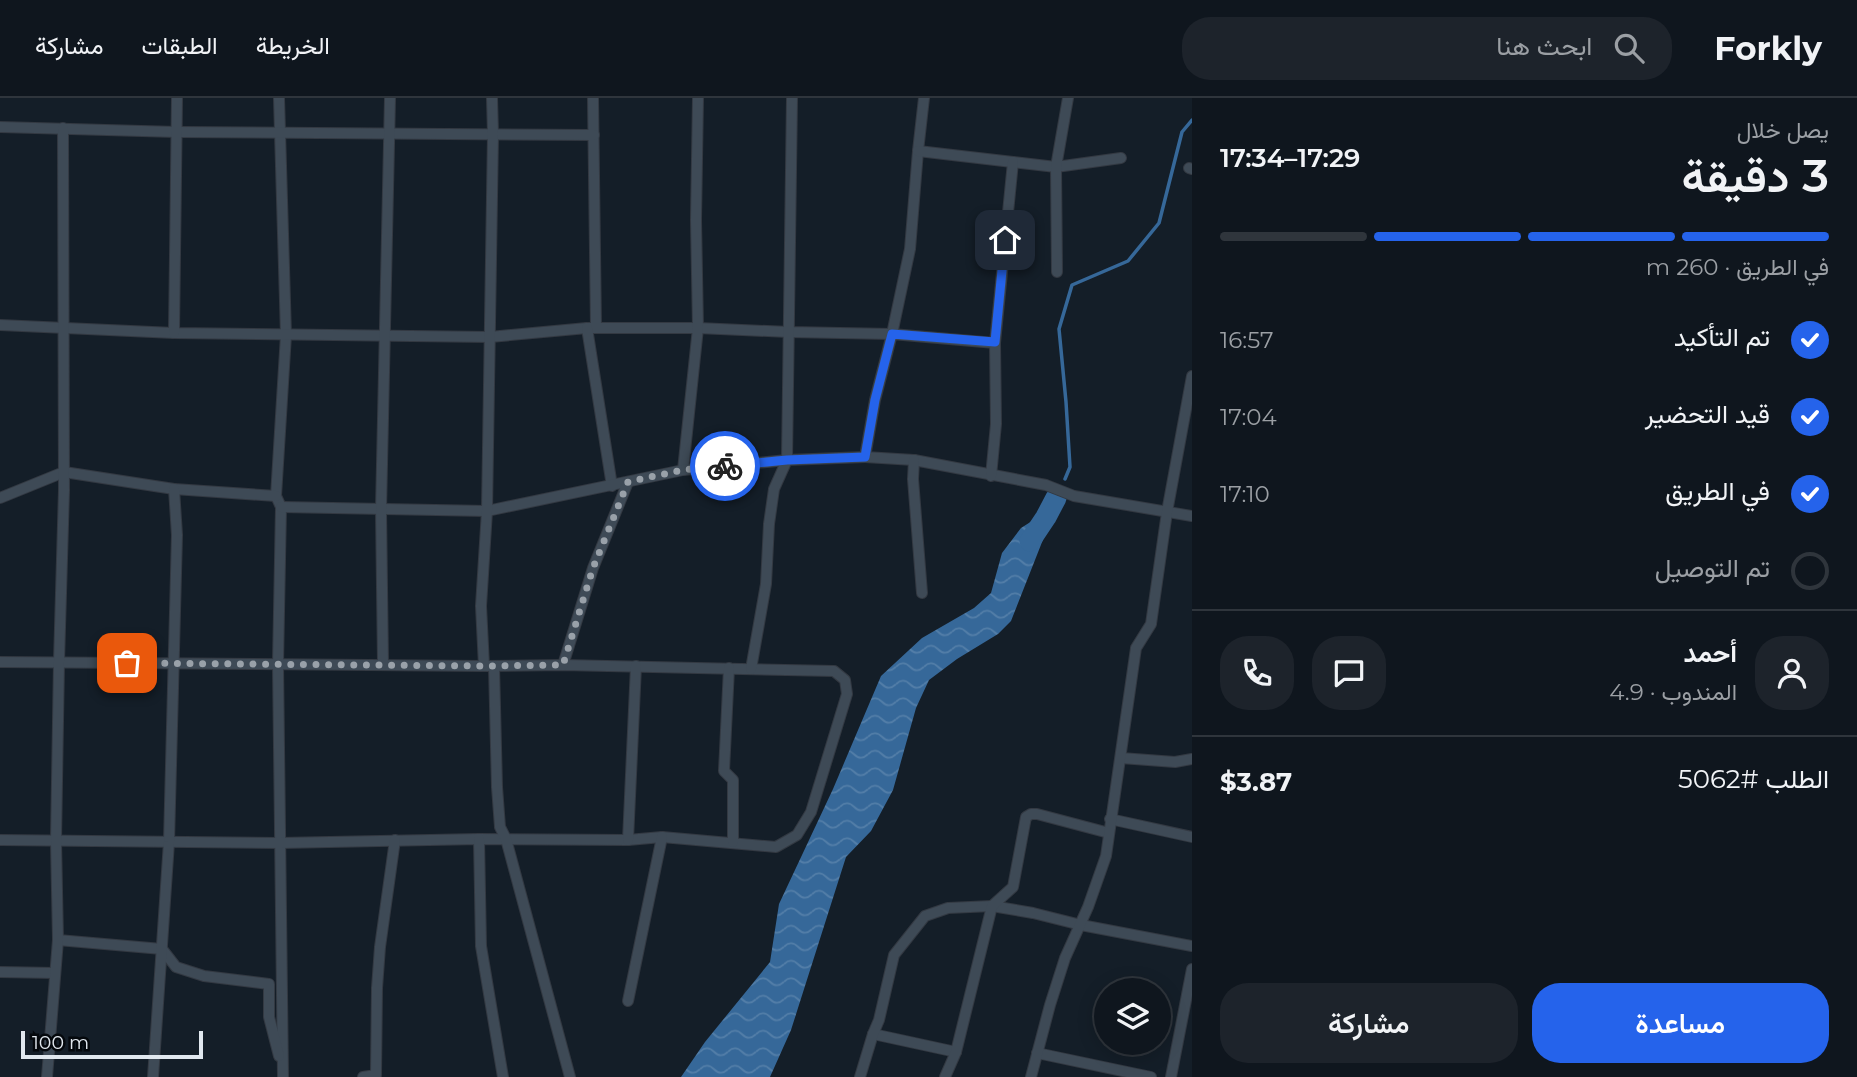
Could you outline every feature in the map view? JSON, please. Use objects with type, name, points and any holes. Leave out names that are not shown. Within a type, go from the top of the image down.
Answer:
[{"type":"street","points":[[174,333],[177,98]]},
{"type":"street","points":[[279,98],[286,335],[276,496],[281,507],[278,663],[284,1076]]},
{"type":"street","points":[[383,664],[381,510],[390,98]]},
{"type":"street","points":[[492,98],[487,512],[481,606],[489,666],[500,827],[506,839],[570,1077]]},
{"type":"street","points":[[593,98],[592,328],[612,486]]},
{"type":"street","points":[[682,470],[698,328],[698,98]]},
{"type":"street","points":[[751,669],[766,584],[774,489],[787,460],[792,98]]},
{"type":"street","points":[[865,457],[875,400],[910,249],[924,98]]},
{"type":"street","points":[[1057,272],[1056,167],[1068,98]]},
{"type":"street","points":[[0,127],[177,132],[594,135]]},
{"type":"street","points":[[47,1077],[58,940],[56,841],[64,472],[63,128]]},
{"type":"street","points":[[918,151],[1056,167],[1121,158]]},
{"type":"street","points":[[991,476],[996,424],[995,342],[1013,162]]},
{"type":"street","points":[[0,325],[174,333],[490,337],[592,328],[698,328],[892,334],[995,342]]},
{"type":"street","points":[[1031,1077],[1065,958],[1081,925],[1106,856],[1136,648],[1151,624],[1167,512],[1192,376]]},
{"type":"street","points":[[281,507],[487,512],[682,470],[787,460],[865,457],[914,460],[1046,485],[1074,496],[1192,516]]},
{"type":"street","points":[[914,460],[912,479],[922,593]]},
{"type":"street","points":[[0,498],[64,472],[174,489],[276,496]]},
{"type":"street","points":[[563,665],[593,568],[628,482]]},
{"type":"street","points":[[153,1077],[169,842],[177,535],[174,489]]},
{"type":"street","points":[[0,662],[563,665],[834,671],[845,680],[847,694],[811,812],[797,835],[776,847],[662,837],[628,840],[478,839],[280,843],[0,840]]},
{"type":"street","points":[[628,840],[636,666]]},
{"type":"street","points":[[729,668],[724,771],[733,780],[733,842]]},
{"type":"street","points":[[1121,758],[1175,762],[1192,759]]},
{"type":"street","points":[[945,1077],[956,1052],[992,906],[1013,887],[1026,817],[1037,814],[1108,833]]},
{"type":"street","points":[[1110,818],[1192,837]]},
{"type":"street","points":[[628,1001],[662,837]]},
{"type":"street","points":[[478,839],[481,946],[503,1077]]},
{"type":"street","points":[[363,1077],[376,1076],[380,947],[395,840]]},
{"type":"street","points":[[860,1077],[879,1020],[894,955],[925,916],[948,908],[992,906],[1192,946]]},
{"type":"street","points":[[58,940],[162,949],[176,967],[204,975],[269,984],[269,1017],[284,1076]]},
{"type":"street","points":[[1171,1077],[1192,969]]},
{"type":"street","points":[[0,972],[55,972]]},
{"type":"street","points":[[873,1034],[956,1052]]},
{"type":"street","points":[[1037,1053],[1145,1076]]},
{"type":"water","points":[[1046,517],[1046,532],[1011,621],[998,634],[929,680],[916,708],[893,790],[871,831],[846,857],[791,1030],[770,1077],[681,1077],[705,1042],[770,962],[779,904],[833,789],[881,676],[922,638],[974,608],[991,593],[1002,553],[1021,528]]},
{"type":"waterway","points":[[1065,479],[1070,467],[1059,329],[1072,285],[1128,261],[1159,223],[1182,132],[1192,120]]},
{"type":"waterway","points":[[1030,541],[1056,498]]},
{"type":"way so far","points":[[127,663],[563,665],[593,568],[628,482],[682,470],[725,466]]},
{"type":"route","points":[[725,466],[865,457],[875,400],[892,334],[995,342],[1005,240]]}]
